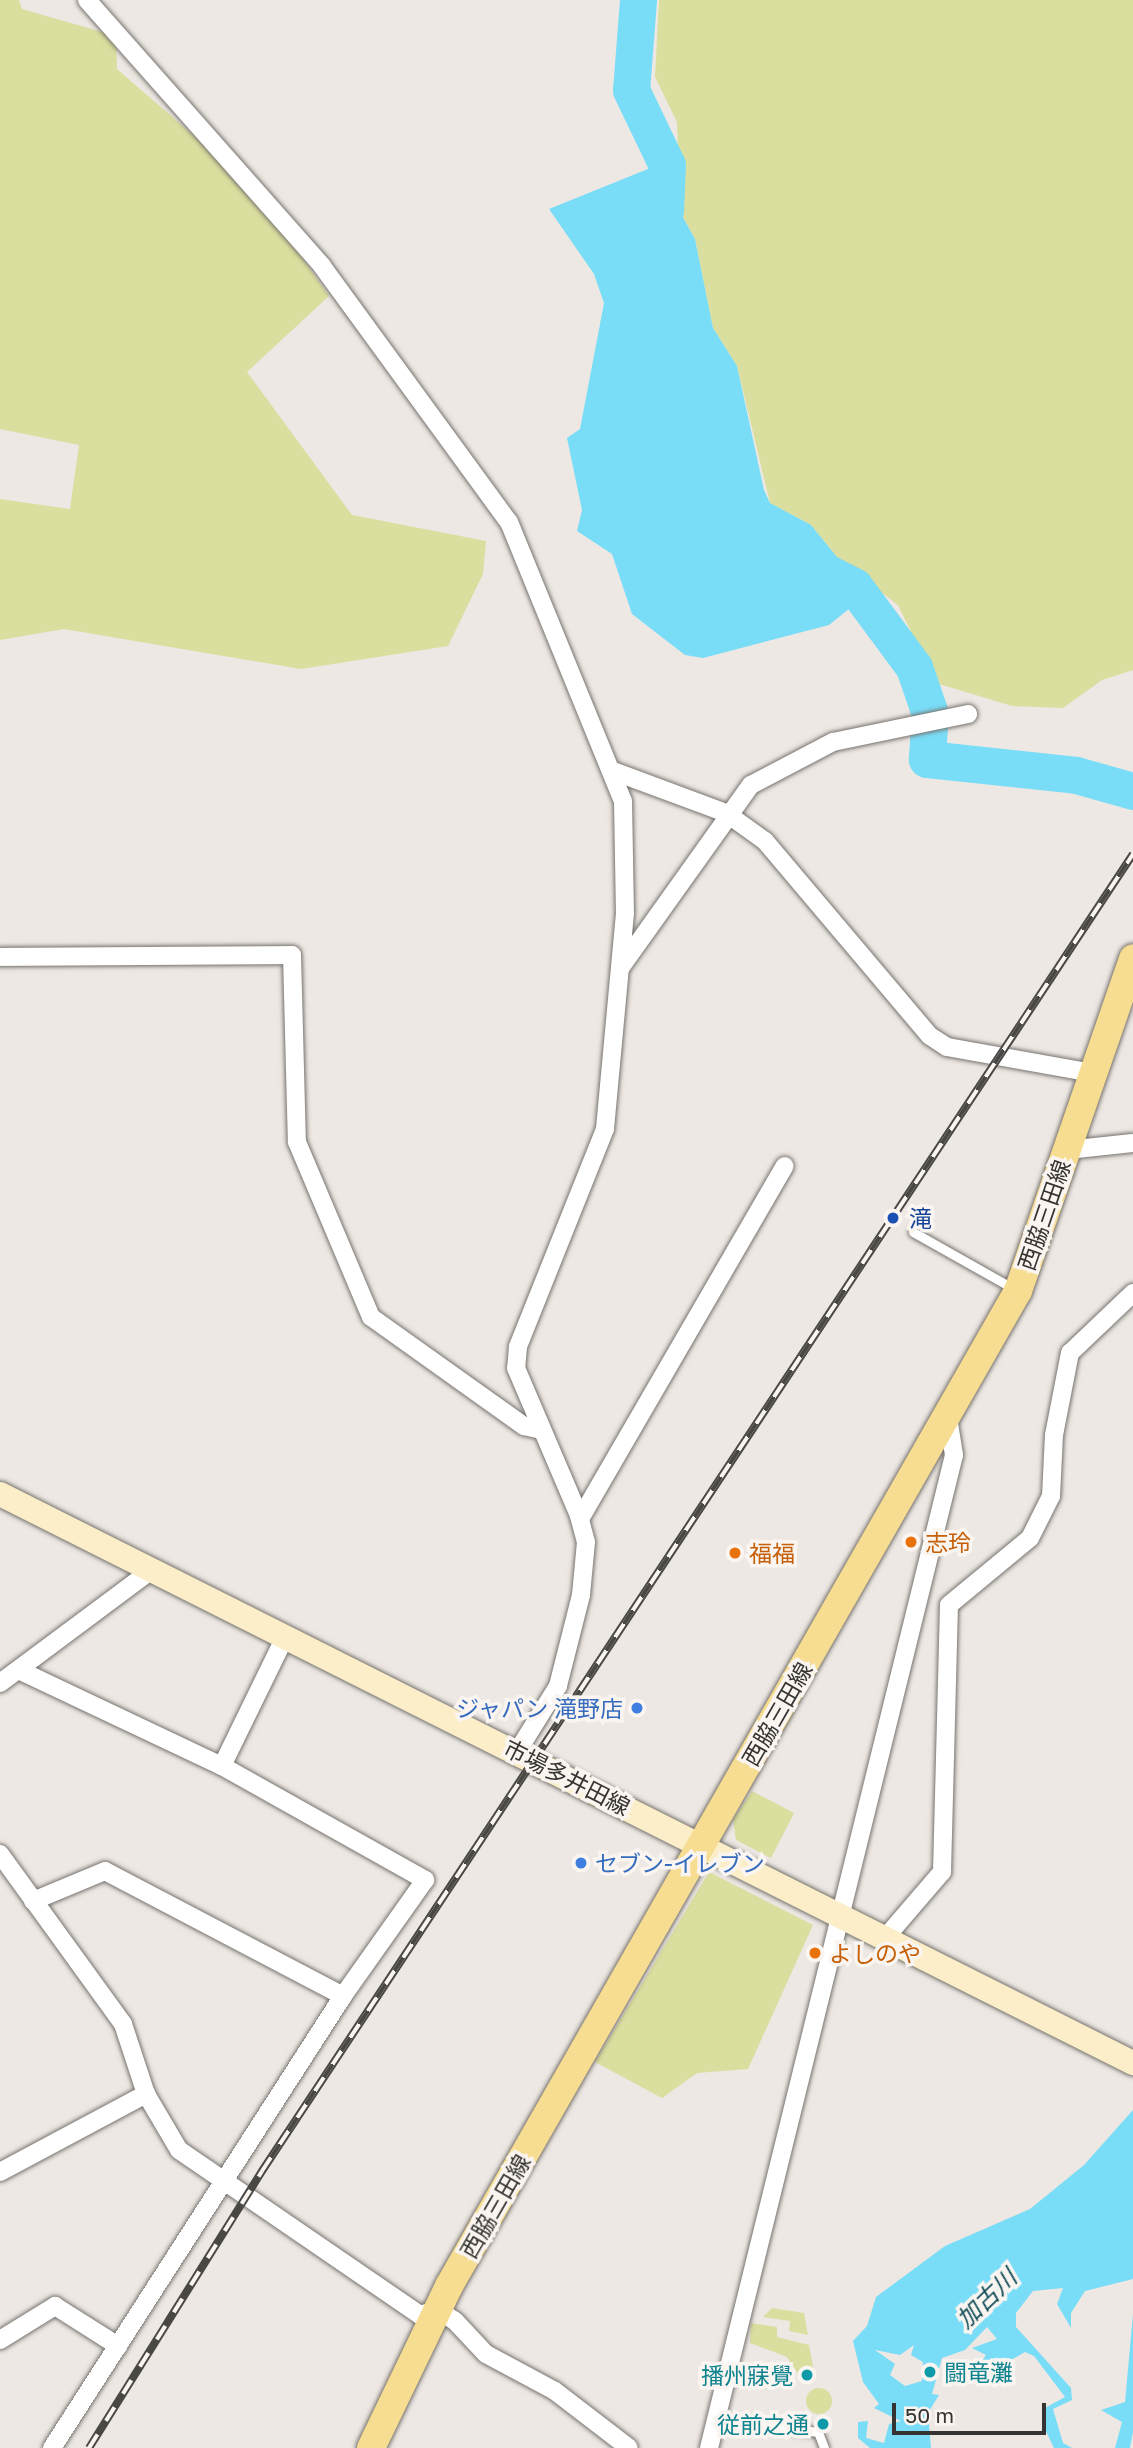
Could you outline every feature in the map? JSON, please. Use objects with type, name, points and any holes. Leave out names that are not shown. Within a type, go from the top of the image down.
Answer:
[{"type":"main road","name":"西脇三田線","points":[[371,2448],[438,2310],[1018,1291],[1133,958]]},
{"type":"main road","name":"市場多井田線","points":[[0,1494],[841,1913],[1133,2063]]},
{"type":"street","points":[[87,0],[322,266],[509,522],[623,801],[621,967],[605,1129],[518,1347],[516,1368],[580,1519],[586,1542],[571,1645],[558,1686],[517,1752]]},
{"type":"street","points":[[621,967],[726,813],[751,785],[802,753],[968,714]]},
{"type":"street","points":[[613,771],[726,813],[765,841],[930,1036],[947,1047],[1093,1073]]},
{"type":"street","points":[[0,957],[292,955],[297,1142],[372,1317],[524,1426],[542,1430]]},
{"type":"street","points":[[1067,1150],[1133,1143]]},
{"type":"street","points":[[580,1519],[785,1166]]},
{"type":"street","points":[[886,1937],[942,1872],[949,1605],[1030,1538],[1051,1496],[1054,1435],[1070,1353],[1133,1293]]},
{"type":"street","points":[[709,2448],[954,1455],[948,1416]]},
{"type":"street","points":[[0,1683],[23,1672],[153,1569]]},
{"type":"street","points":[[222,1766],[286,1636]]},
{"type":"street","points":[[23,1672],[222,1766],[425,1880],[343,1996],[226,2185],[52,2448]]},
{"type":"street","points":[[0,1854],[123,2024],[146,2094],[179,2150],[226,2185],[420,2315],[438,2310],[486,2354],[555,2392],[629,2448]]},
{"type":"street","points":[[33,1901],[105,1871],[343,1996]]},
{"type":"street","points":[[0,2172],[146,2094]]},
{"type":"street","points":[[0,2340],[55,2306],[118,2346]]},
{"type":"lane","points":[[913,1232],[1018,1291]]},
{"type":"lane","points":[[715,2419],[818,2432],[824,2448]]},
{"type":"green space","points":[[0,0],[19,0],[22,9],[116,36],[117,69],[252,186],[329,296],[247,372],[352,515],[486,541],[483,574],[448,646],[301,669],[64,629],[0,640],[0,499],[70,509],[79,445],[0,429]]},
{"type":"green space","points":[[659,0],[1133,0],[1133,670],[1102,680],[1063,708],[1012,706],[936,683],[898,605],[841,562],[811,525],[770,503],[737,366],[713,328],[695,239],[680,212],[677,122],[655,77]]},
{"type":"green space","points":[[752,1791],[794,1813],[771,1858],[736,1840],[733,1820]]},
{"type":"green space","points":[[709,1872],[813,1925],[748,2069],[697,2073],[662,2098],[595,2062]]},
{"type":"green space","points":[[772,2308],[804,2313],[808,2335],[789,2331],[790,2321],[763,2317]]},
{"type":"green space","points":[[751,2323],[777,2327],[777,2337],[809,2345],[815,2377],[801,2378],[787,2357],[750,2343]]},
{"type":"green space","points":[[819,2388],[828,2392],[832,2401],[828,2410],[819,2414],[810,2410],[806,2401],[810,2392]]},
{"type":"water","points":[[675,158],[680,212],[695,239],[713,328],[737,366],[764,490],[770,503],[811,525],[841,562],[875,588],[829,625],[703,658],[685,655],[632,614],[612,554],[577,531],[582,510],[567,438],[580,429],[604,303],[594,274],[549,209]]},
{"type":"water","name":"加古川","points":[[1133,2110],[1133,2279],[1085,2291],[1071,2313],[1071,2328],[1057,2304],[1063,2288],[1033,2291],[1016,2313],[1016,2327],[1071,2388],[1072,2400],[1053,2409],[1063,2443],[1072,2448],[1054,2448],[1042,2423],[1043,2409],[1065,2397],[1034,2356],[1025,2352],[1004,2364],[996,2357],[993,2370],[971,2380],[964,2373],[976,2370],[986,2355],[972,2348],[997,2339],[987,2327],[965,2350],[942,2358],[932,2394],[939,2395],[928,2413],[931,2448],[870,2448],[858,2438],[858,2422],[868,2421],[866,2438],[884,2443],[889,2424],[901,2421],[874,2408],[879,2404],[863,2382],[853,2341],[867,2326],[876,2297],[945,2246],[1030,2209],[1084,2165]],"holes":[[[914,2345],[911,2355],[923,2362],[922,2381],[905,2386],[890,2375],[895,2364],[875,2350],[900,2355]]]},
{"type":"water","points":[[1133,2314],[1133,2432],[1130,2448],[1115,2448],[1122,2422],[1101,2410],[1125,2402]]},
{"type":"waterway","points":[[638,0],[631,90],[667,165],[665,211]]},
{"type":"waterway","points":[[822,570],[854,586],[914,667],[930,714]]},
{"type":"waterway","points":[[929,727],[927,759],[1076,775],[1133,791]]},
{"type":"railway","points":[[89,2448],[262,2171],[1133,854]]},
{"type":"place","name":"滝","points":[[893,1218]]},
{"type":"place","name":"志玲","points":[[911,1542]]},
{"type":"place","name":"福福","points":[[735,1553]]},
{"type":"place","name":"ジャパン 滝野店","points":[[637,1708]]},
{"type":"place","name":"セブン-イレブン","points":[[581,1863]]},
{"type":"place","name":"よしのや","points":[[815,1953]]},
{"type":"place","name":"闘竜灘","points":[[930,2372]]},
{"type":"place","name":"播州寐覺","points":[[807,2375]]},
{"type":"place","name":"従前之通","points":[[823,2424]]}]
